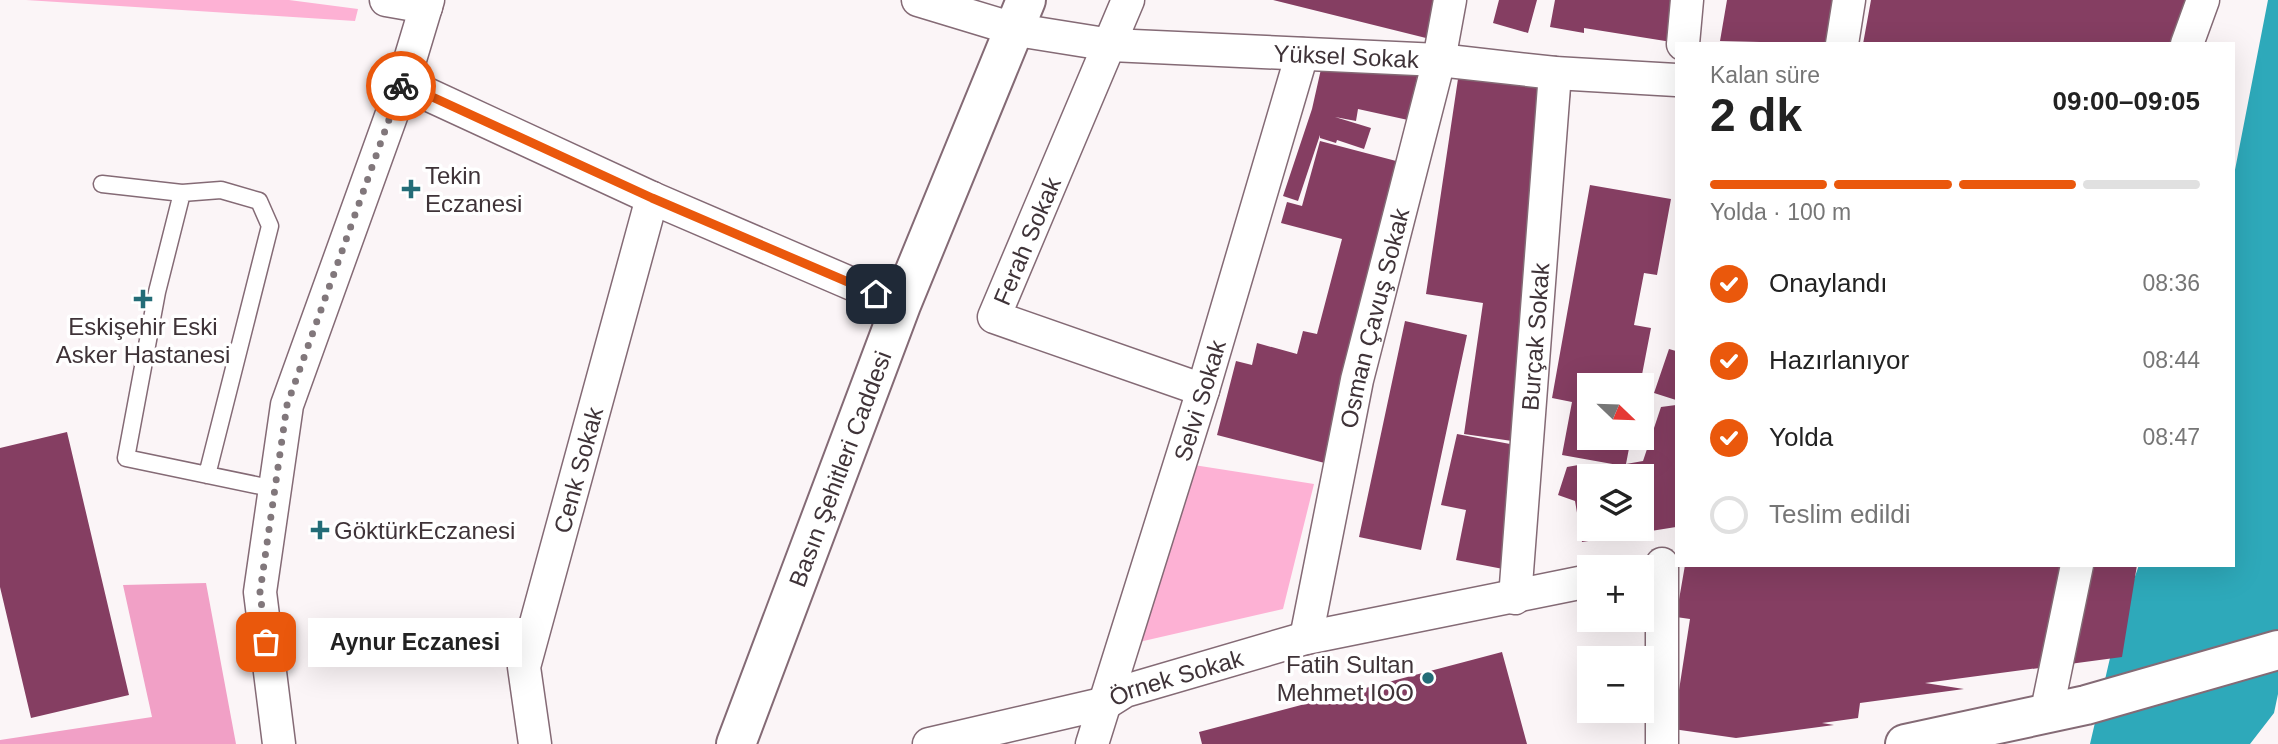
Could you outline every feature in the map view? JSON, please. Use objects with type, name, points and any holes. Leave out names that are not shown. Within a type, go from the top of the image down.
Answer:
[{"type":"main road","name":"Basın Şehitleri Caddesi","points":[[736,744],[901,305],[1022,15]]},
{"type":"main road","points":[[1905,744],[2086,705],[2278,650]]},
{"type":"street","points":[[279,744],[260,592],[287,405],[402,83],[427,4],[386,0]]},
{"type":"street","name":"Yüksel Sokak","points":[[918,0],[1022,15],[1111,45],[1439,60],[1555,74],[1675,80]]},
{"type":"street","name":"Ferah Sokak","points":[[1128,0],[994,317],[1203,390]]},
{"type":"street","name":"Osman Çavuş Sokak","points":[[1306,638],[1357,380],[1439,60],[1450,0]]},
{"type":"street","points":[[1683,42],[1687,0]]},
{"type":"street","points":[[1842,42],[1849,0]]},
{"type":"street","points":[[2188,42],[2203,0]]},
{"type":"street","name":"Selvi Sokak","points":[[1092,744],[1203,390],[1302,54]]},
{"type":"street","name":"Burçak Sokak","points":[[1515,597],[1555,74]]},
{"type":"street","points":[[402,83],[652,198],[901,305]]},
{"type":"street","name":"Cenk Sokak","points":[[535,744],[524,667],[652,198]]},
{"type":"street","points":[[1662,744],[1664,561]]},
{"type":"street","points":[[2046,715],[2077,567]]},
{"type":"street","name":"Örnek Sokak","points":[[929,744],[1106,703],[1125,691],[1306,638],[1577,584]]},
{"type":"lane","points":[[102,184],[182,193],[222,190],[259,201],[270,226],[207,475]]},
{"type":"lane","points":[[182,193],[157,292],[126,458],[275,489]]},
{"type":"shaded area","points":[[26,0],[289,0],[358,9],[355,21]]},
{"type":"shaded area","points":[[1181,463],[1314,484],[1283,609],[1126,645]]},
{"type":"shaded area","points":[[206,583],[236,744],[0,744],[0,740],[152,717],[123,585]]},
{"type":"water","points":[[2268,0],[2278,0],[2278,694],[2274,713],[2250,744],[2090,744],[2117,628],[2138,567],[2235,567],[2235,170]]},
{"type":"building","points":[[1273,0],[1435,0],[1426,38]]},
{"type":"building","points":[[1499,0],[1537,0],[1528,33],[1493,23]]},
{"type":"building","points":[[1555,0],[1691,0],[1684,42],[1584,28],[1584,33],[1550,27]]},
{"type":"building","points":[[1727,0],[1838,0],[1831,42],[1720,41]]},
{"type":"building","points":[[1871,0],[2196,0],[2188,42],[1863,42]]},
{"type":"building","points":[[1328,38],[1421,58],[1408,120],[1358,109],[1356,121],[1335,117],[1371,128],[1364,149],[1337,140],[1336,143],[1320,138],[1320,135],[1298,201],[1283,196],[1312,109]]},
{"type":"building","points":[[1575,65],[1519,442],[1464,434],[1483,303],[1426,294],[1459,72]]},
{"type":"building","points":[[1320,141],[1419,167],[1340,467],[1217,435],[1236,361],[1252,365],[1257,343],[1297,354],[1303,331],[1317,334],[1342,239],[1281,223],[1287,202],[1302,206]]},
{"type":"building","points":[[1590,185],[1671,199],[1657,275],[1644,273],[1634,325],[1651,328],[1642,373],[1577,373],[1577,450],[1629,450],[1626,464],[1562,455],[1572,402],[1552,398]]},
{"type":"building","points":[[1405,321],[1467,335],[1421,550],[1359,537]]},
{"type":"building","points":[[1669,349],[1675,351],[1675,400],[1654,393]]},
{"type":"building","points":[[1675,405],[1675,527],[1654,531],[1654,464],[1626,464],[1643,461],[1647,450],[1654,450],[1654,428],[1661,407]]},
{"type":"building","points":[[67,432],[129,695],[31,718],[0,587],[0,448]]},
{"type":"building","points":[[1457,434],[1542,450],[1519,572],[1456,560],[1466,510],[1441,505]]},
{"type":"building","points":[[1577,465],[1577,513],[1575,501],[1558,495],[1567,467]]},
{"type":"building","points":[[1685,567],[2137,567],[2122,657],[1925,683],[1964,689],[1860,703],[1858,718],[1822,723],[1834,725],[1736,738],[1673,729],[1690,619],[1676,617]]},
{"type":"building","points":[[1502,652],[1527,744],[1202,744],[1199,732]]},
{"type":"way so far","points":[[266,642],[260,592],[287,405],[401,86]]},
{"type":"place","name":"Tekin Eczanesi","points":[[411,189]]},
{"type":"place","name":"Eskişehir Eski Asker Hastanesi","points":[[143,299]]},
{"type":"place","name":"GöktürkEczanesi","points":[[320,530]]},
{"type":"place","name":"Aynur Eczanesi","points":[[266,642]]},
{"type":"place","name":"Fatih Sultan Mehmet IOO","points":[[1428,678]]},
{"type":"route","points":[[401,86],[402,83],[652,198],[876,294]]}]
